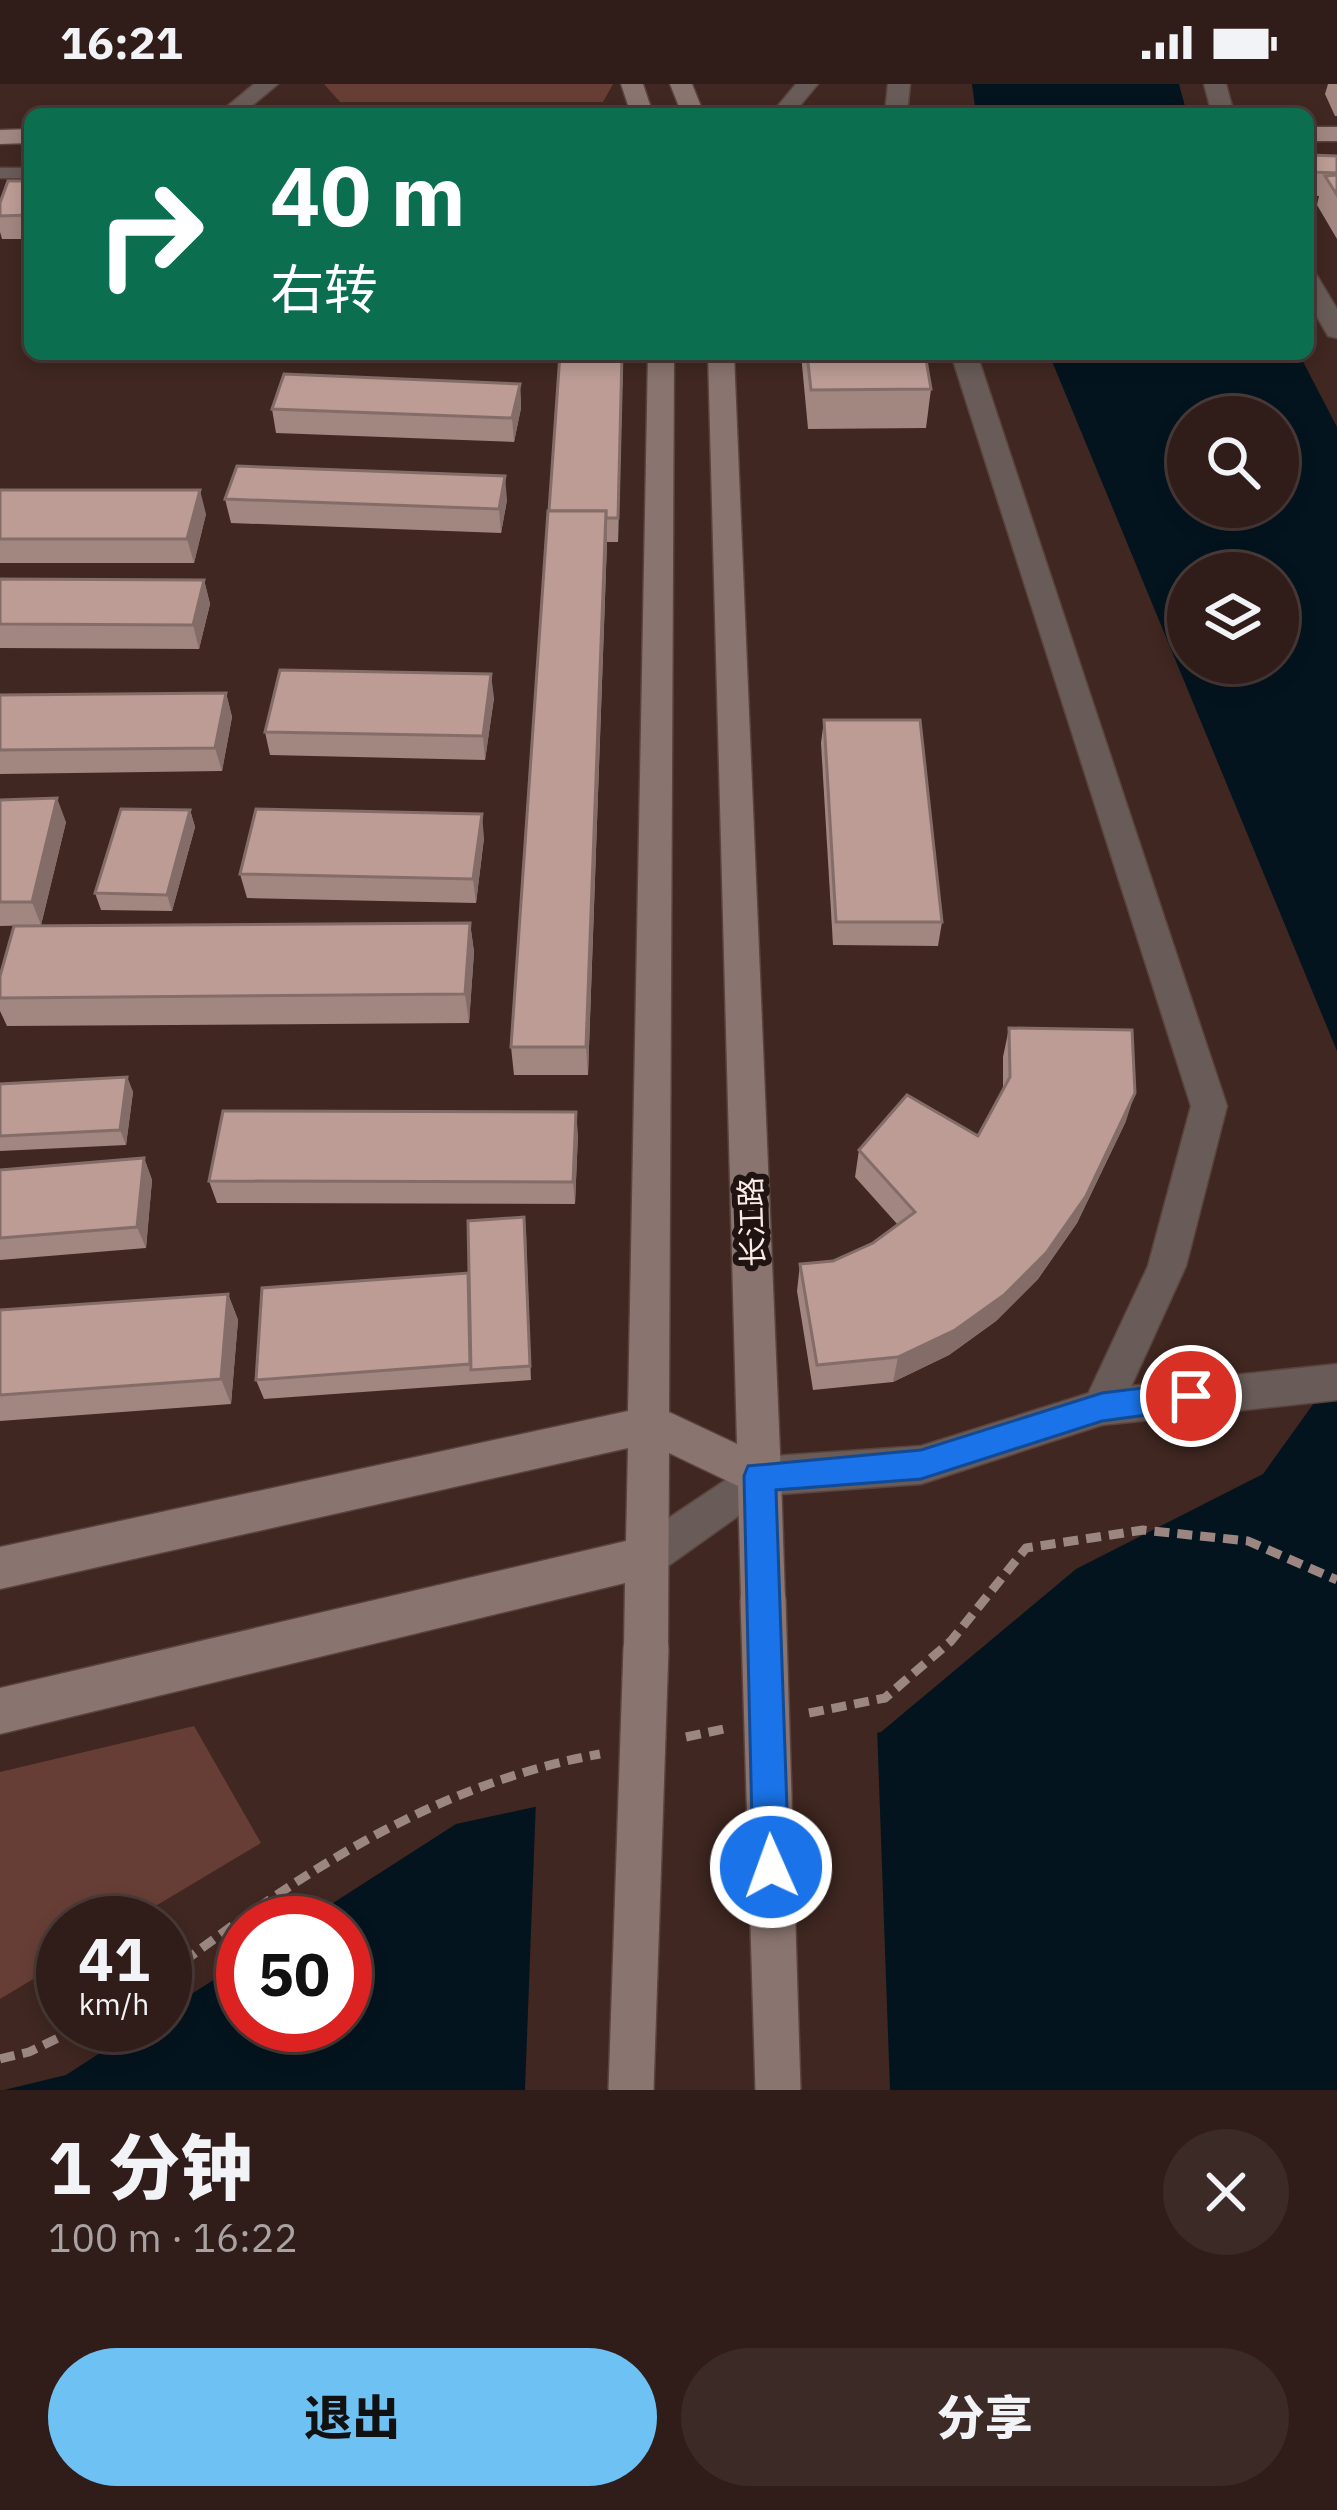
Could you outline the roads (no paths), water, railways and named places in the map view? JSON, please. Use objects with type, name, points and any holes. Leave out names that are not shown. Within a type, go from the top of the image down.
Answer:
[{"type":"main road","points":[[631,2090],[652,1424],[661,360]]},
{"type":"main road","name":"长江路","points":[[721,360],[778,2090]]},
{"type":"main road","points":[[0,1568],[652,1424],[760,1476]]},
{"type":"main road","points":[[0,1712],[646,1557]]},
{"type":"street","points":[[237,108],[267,84]]},
{"type":"street","points":[[787,108],[807,84]]},
{"type":"street","points":[[1314,290],[1337,332]]},
{"type":"street","points":[[966,360],[1209,1106],[1167,1266],[1102,1407]]},
{"type":"street","points":[[646,1557],[760,1476],[921,1465],[1102,1407],[1279,1384],[1337,1382]]},
{"type":"water","points":[[972,84],[1179,84],[1185,108],[975,108]]},
{"type":"water","points":[[1051,360],[1302,360],[1337,427],[1337,1051],[1185,684],[1299,684],[1299,552],[1167,552],[1167,640]]},
{"type":"water","points":[[1337,1371],[1337,2090],[4,2090],[66,2075],[101,2052],[192,2052],[192,1994],[216,1978],[216,2052],[372,2052],[372,1896],[344,1896],[456,1824],[881,1732],[1076,1569],[1263,1474]]}]
